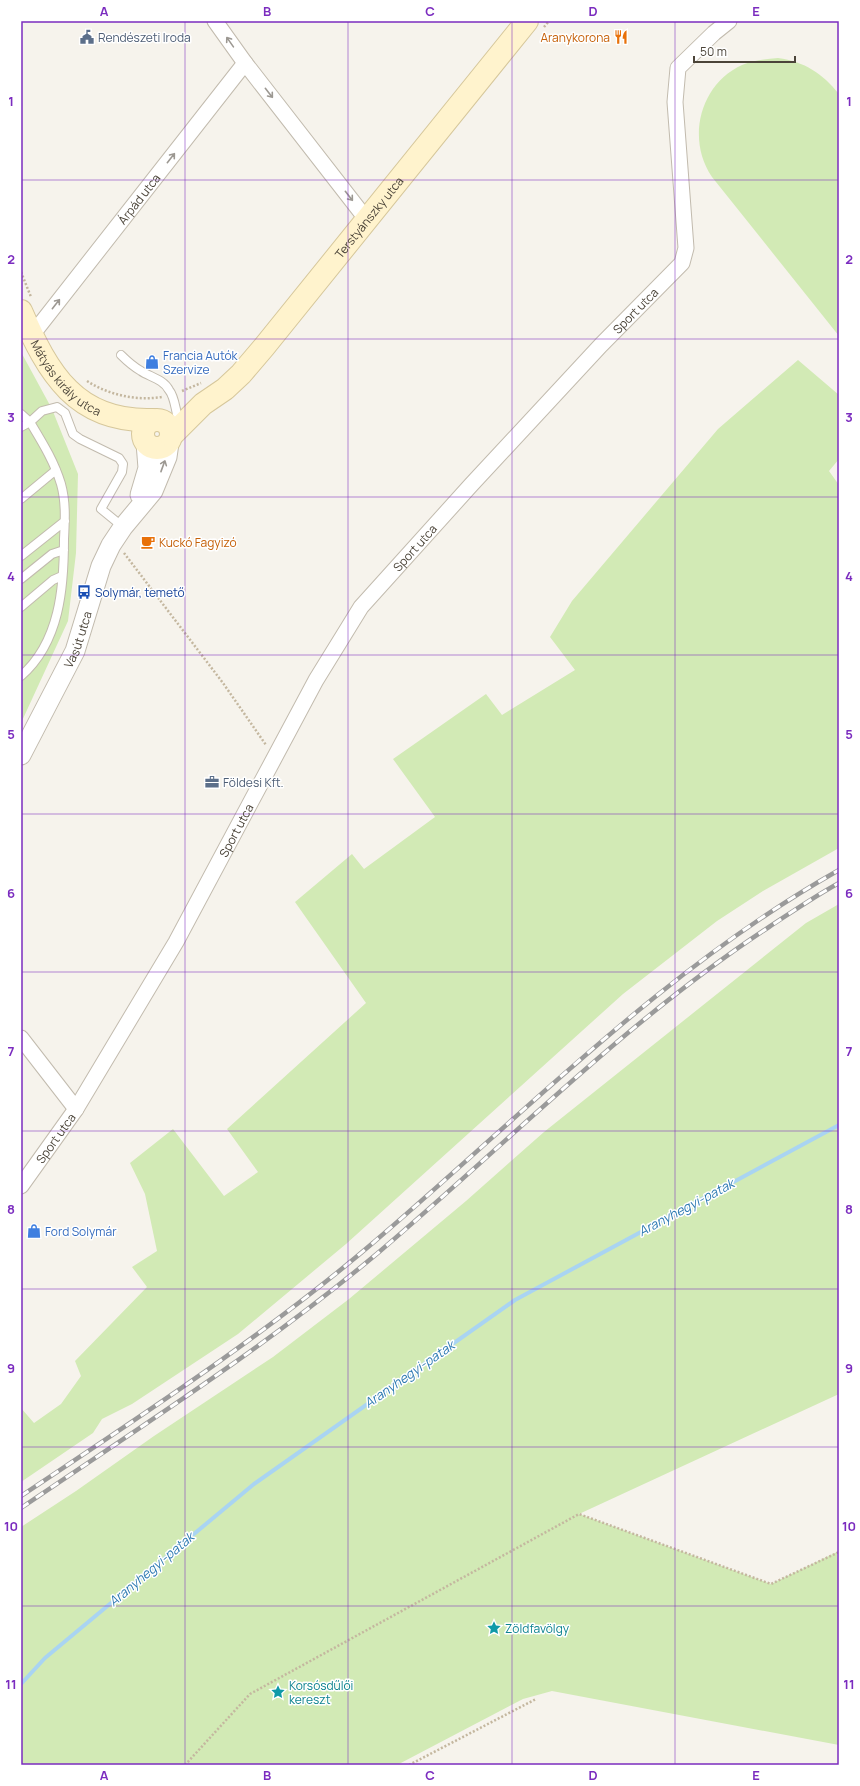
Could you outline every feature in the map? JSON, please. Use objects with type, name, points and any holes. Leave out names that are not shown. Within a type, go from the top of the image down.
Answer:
[{"type":"main road","name":"Terstyánszky utca","points":[[161,426],[203,404],[225,390],[241,374],[367,220],[526,21]]},
{"type":"main road","name":"Mátyás király utca","points":[[21,311],[36,329],[44,357],[70,393],[89,406],[108,414],[161,426]]},
{"type":"street","points":[[216,21],[245,63],[367,220]]},
{"type":"street","name":"Sport utca","points":[[21,1186],[76,1109],[176,942],[316,680],[361,607],[471,485],[601,345],[682,263],[686,248],[675,102],[678,68],[714,33],[729,21]]},
{"type":"street","name":"Árpád utca","points":[[36,329],[245,63]]},
{"type":"street","name":"Vasút utca","points":[[21,755],[75,651],[101,566],[111,545],[125,524],[153,491],[167,457],[161,426]]},
{"type":"street","name":"Sport utca","points":[[22,1043],[76,1109]]},
{"type":"lane","points":[[121,355],[138,370],[166,385],[161,426]]},
{"type":"lane","points":[[21,427],[30,422],[42,411],[57,408],[65,413],[73,434],[119,458],[123,464],[122,472],[101,509],[125,524]]},
{"type":"lane","points":[[21,414],[30,422],[51,457],[61,486],[65,507],[60,606],[54,626],[34,662],[21,676]]},
{"type":"lane","points":[[21,499],[56,470]]},
{"type":"lane","points":[[21,556],[65,521]]},
{"type":"lane","points":[[21,578],[52,554],[64,550]]},
{"type":"lane","points":[[21,607],[53,580],[62,576]]},
{"type":"path","points":[[21,272],[36,329]]},
{"type":"path","points":[[81,377],[104,390],[138,399],[150,399],[161,426],[207,380]]},
{"type":"path","points":[[122,552],[145,579],[272,753],[276,755]]},
{"type":"path","points":[[184,1765],[250,1694],[579,1514],[771,1584],[839,1552]]},
{"type":"path","points":[[409,1765],[536,1699]]},
{"type":"green space","points":[[778,58],[797,62],[819,74],[839,94],[839,336],[712,177],[704,162],[700,146],[699,130],[702,114],[707,99],[716,85],[728,74],[742,65],[764,59]]},
{"type":"green space","points":[[21,352],[52,409],[78,474],[76,553],[68,621],[21,723]]},
{"type":"green space","points":[[798,360],[839,395],[839,459],[829,471],[839,485],[839,848],[763,891],[717,921],[623,994],[346,1244],[238,1334],[132,1404],[102,1419],[93,1433],[21,1482],[21,1408],[34,1423],[61,1404],[81,1376],[75,1361],[147,1287],[132,1267],[157,1251],[145,1194],[130,1163],[173,1129],[224,1196],[258,1172],[227,1129],[366,1003],[295,902],[352,854],[364,869],[435,817],[393,759],[486,694],[502,715],[575,670],[550,637],[572,601],[718,429]]},
{"type":"green space","points":[[839,904],[839,1394],[579,1514],[771,1584],[837,1552],[839,1573],[839,1745],[552,1691],[523,1699],[397,1765],[21,1765],[21,1527],[273,1357],[349,1299],[466,1201],[544,1132],[806,923]]},
{"type":"waterway","name":"Aranyhegyi-patak","points":[[21,1684],[45,1658],[254,1484],[515,1300],[839,1125]]},
{"type":"railway","points":[[21,1496],[202,1374],[289,1310],[374,1242],[598,1044],[655,997],[714,951],[775,909],[839,870]]},
{"type":"railway","points":[[21,1508],[158,1416],[293,1320],[379,1252],[617,1042],[666,1002],[717,963],[769,927],[839,883]]},
{"type":"place","name":"Rendészeti Iroda","points":[[87,37]]},
{"type":"place","name":"Aranykorona","points":[[621,37]]},
{"type":"place","name":"Francia Autók Szervize","points":[[152,362]]},
{"type":"place","name":"Kuckó Fagyizó","points":[[148,542]]},
{"type":"place","name":"Solymár, temető","points":[[84,592]]},
{"type":"place","name":"Földesi Kft.","points":[[212,782]]},
{"type":"place","name":"Ford Solymár","points":[[34,1231]]},
{"type":"place","name":"Zöldfavölgy","points":[[494,1628]]},
{"type":"place","name":"Korsósdűlői kereszt","points":[[278,1692]]}]
